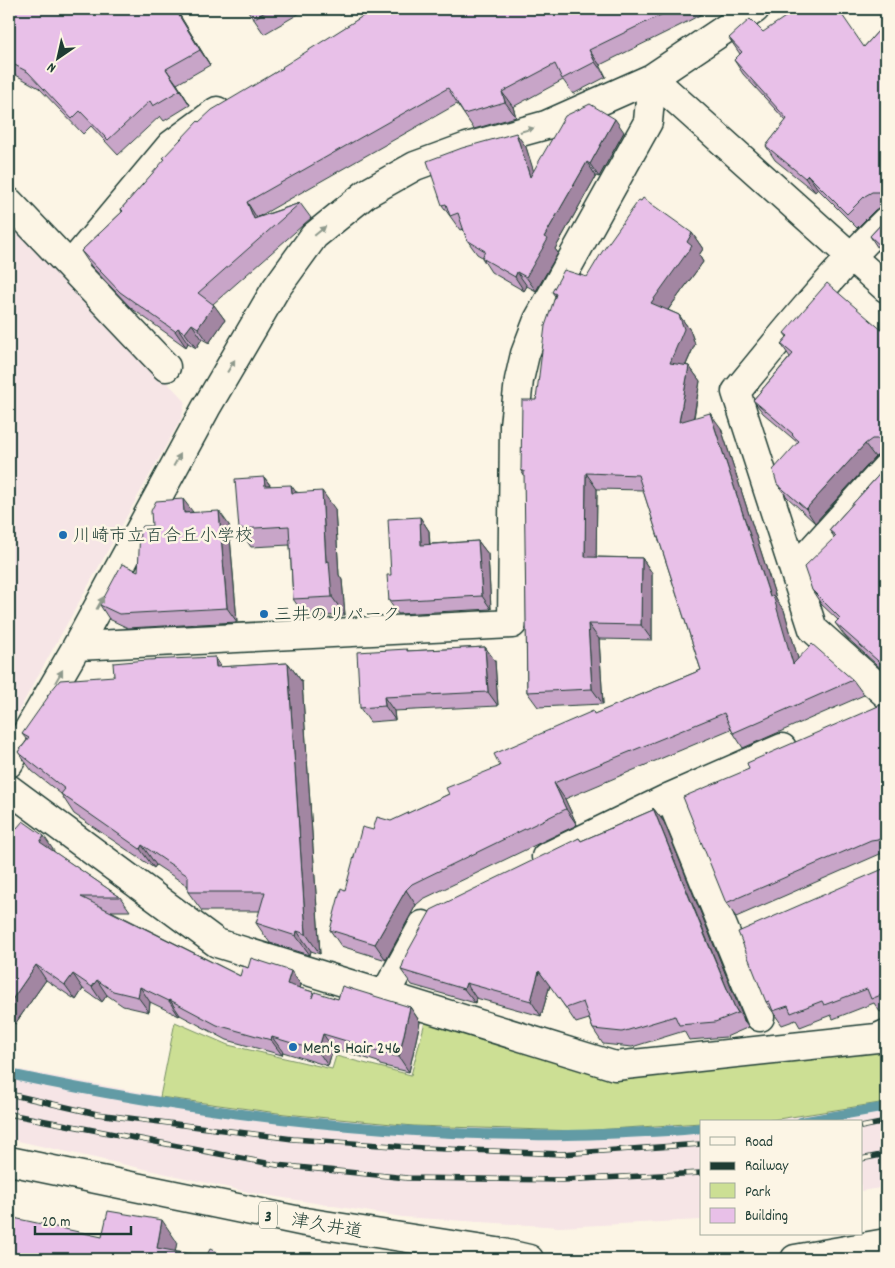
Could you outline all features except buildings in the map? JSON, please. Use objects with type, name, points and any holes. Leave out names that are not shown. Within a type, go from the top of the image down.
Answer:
[{"type":"street","points":[[9,763],[76,646],[206,408],[275,290],[314,236],[367,193],[415,166],[467,147],[546,125],[652,78],[755,9]]},
{"type":"street","points":[[652,78],[886,288]]},
{"type":"street","points":[[76,646],[512,624],[514,425],[519,380],[525,354],[538,320],[648,122],[652,78]]},
{"type":"street","points":[[70,266],[171,145],[213,113],[238,97]]},
{"type":"street","points":[[9,202],[166,367]]},
{"type":"street","points":[[880,702],[813,629],[736,392],[788,328],[851,256],[886,221]]},
{"type":"street","points":[[794,570],[886,468]]},
{"type":"street","points":[[528,866],[670,797],[805,738]]},
{"type":"street","points":[[9,789],[217,943],[615,1066],[877,1038],[886,1034]]},
{"type":"street","points":[[670,797],[760,1017]]},
{"type":"street","points":[[385,994],[430,913],[439,908]]},
{"type":"street","points":[[727,938],[754,926]]},
{"type":"street","name":"津久井道","points":[[9,1161],[306,1222],[503,1253],[529,1259]]},
{"type":"street","points":[[795,1259],[886,1243]]},
{"type":"shaded area","name":"川崎市立百合丘小学校","points":[[9,217],[185,401],[182,417],[9,728]]},
{"type":"shaded area","points":[[9,1068],[198,1103],[285,1114],[414,1126],[579,1131],[700,1123],[700,1220],[560,1227],[402,1217],[253,1193],[9,1139]]},
{"type":"shaded area","points":[[886,1102],[886,1187],[862,1191],[862,1120],[772,1120]]},
{"type":"green space","points":[[175,1022],[228,1045],[332,1069],[336,1056],[411,1075],[425,1022],[613,1078],[886,1047],[886,1102],[772,1120],[700,1120],[700,1123],[579,1131],[414,1126],[285,1114],[160,1097]]},
{"type":"waterway","points":[[9,1074],[138,1099],[268,1118],[334,1125],[465,1134],[560,1135],[673,1131],[700,1128]]},
{"type":"waterway","points":[[812,1120],[886,1107]]},
{"type":"railway","points":[[9,1094],[97,1114],[293,1139],[423,1148],[561,1154],[700,1144]]},
{"type":"railway","points":[[9,1114],[277,1165],[407,1178],[563,1180],[700,1173]]},
{"type":"railway","points":[[862,1127],[886,1122]]},
{"type":"railway","points":[[862,1159],[886,1154]]},
{"type":"place","name":"川崎市立百合丘小学校","points":[[63,535]]},
{"type":"place","name":"三井のリパーク","points":[[264,614]]},
{"type":"place","name":"Men's Hair 246","points":[[293,1047]]}]
